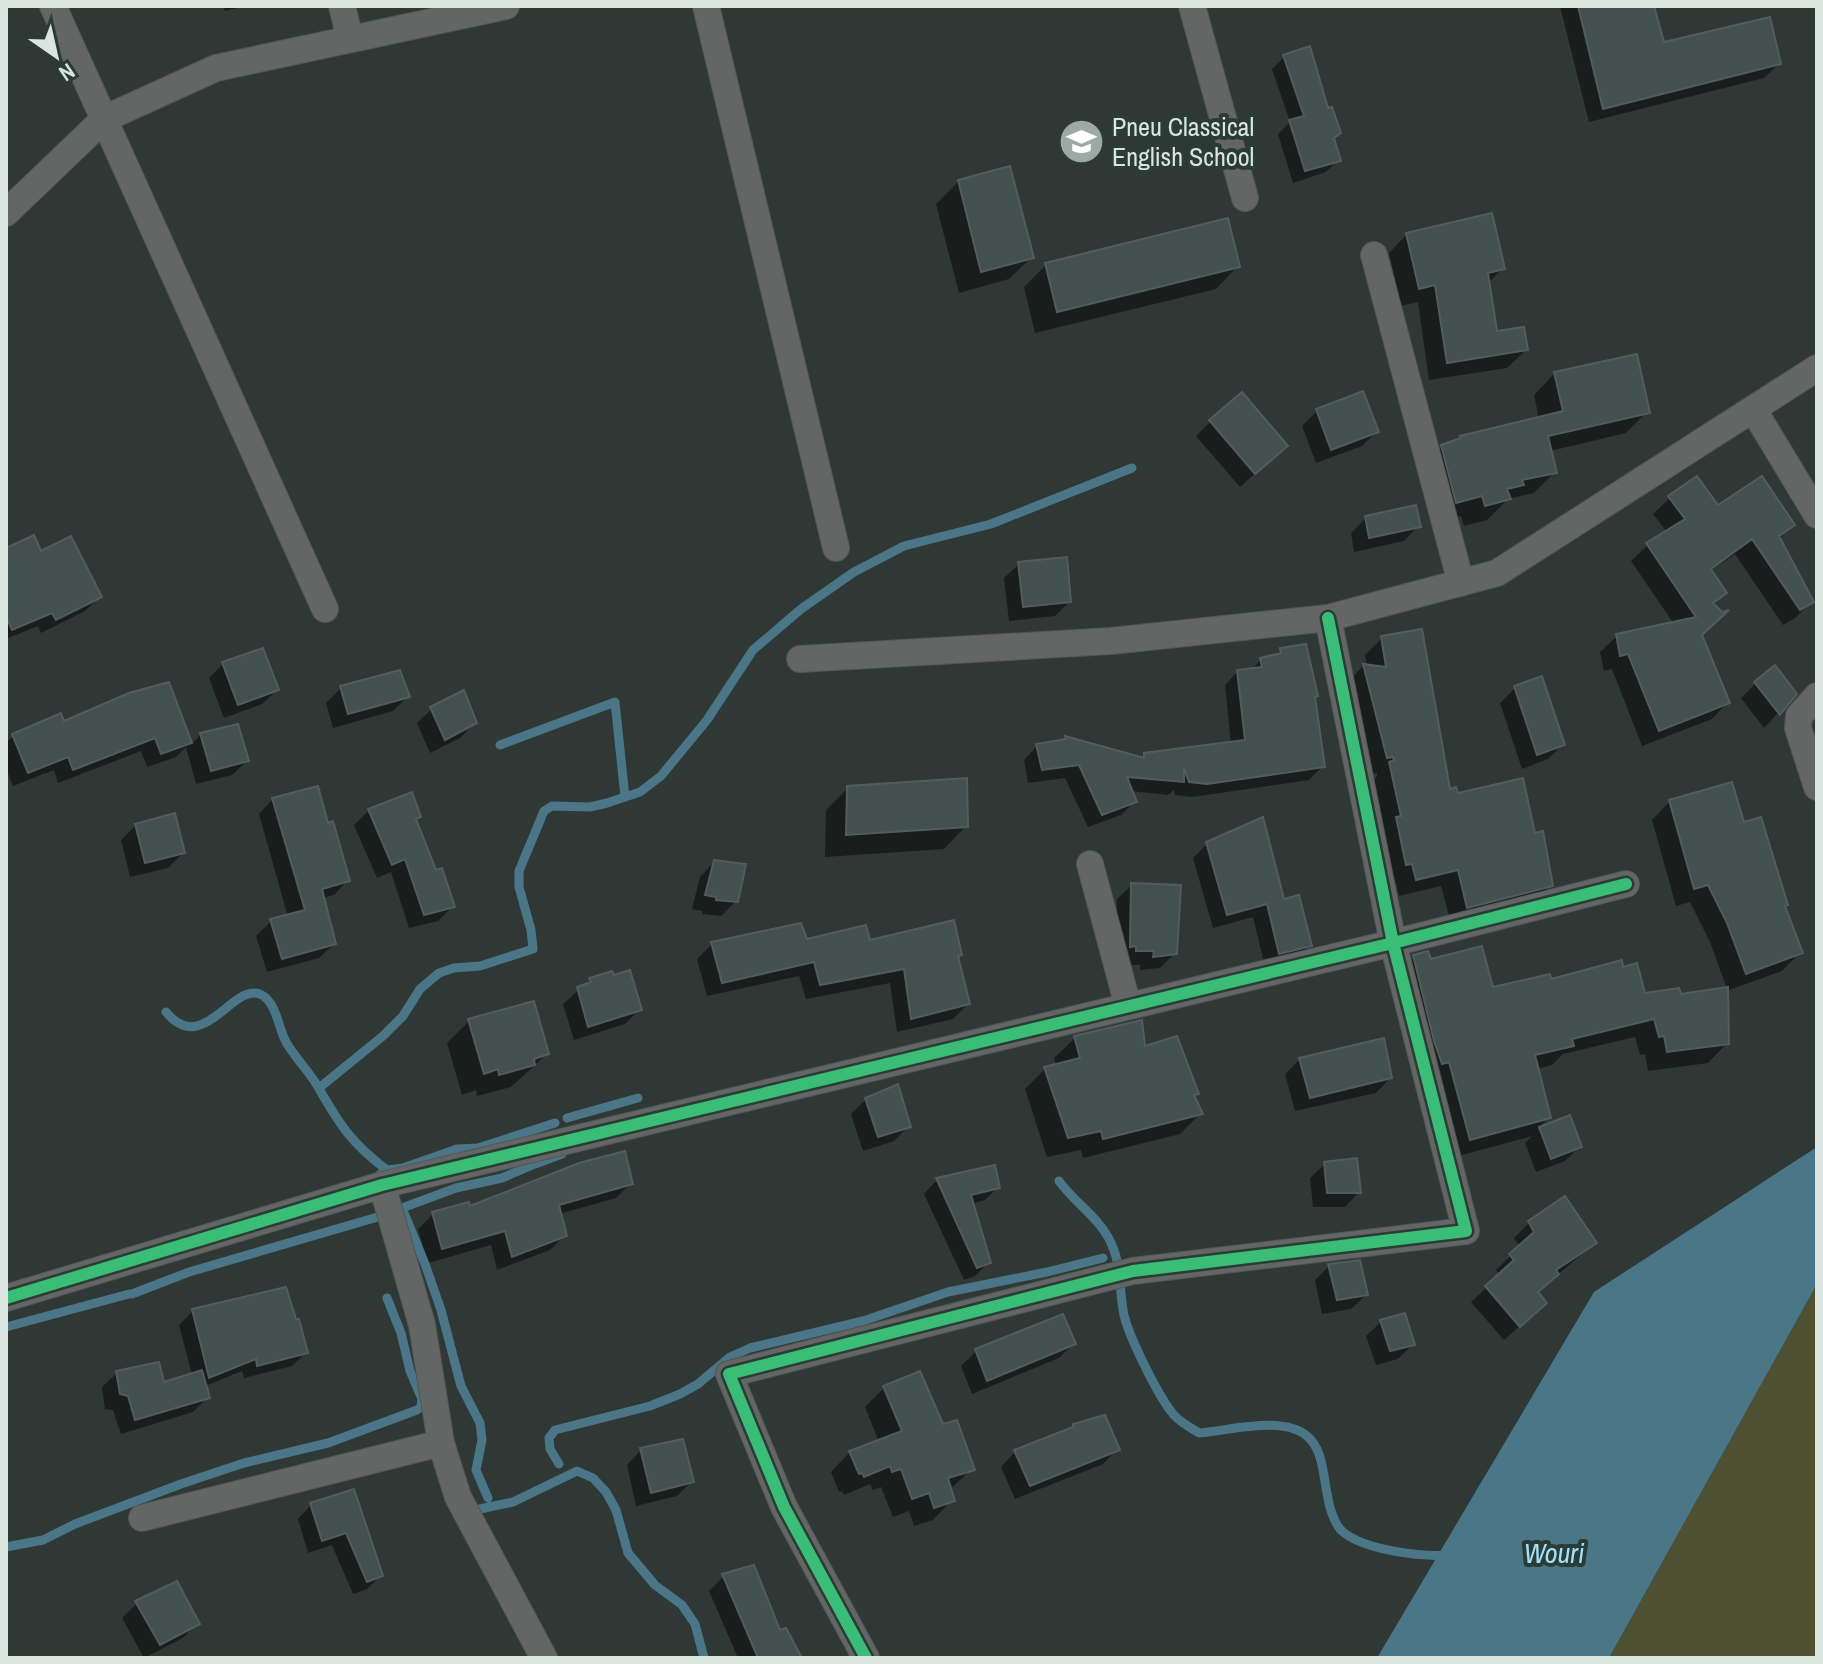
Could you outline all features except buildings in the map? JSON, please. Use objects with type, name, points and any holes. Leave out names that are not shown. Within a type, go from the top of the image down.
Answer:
[{"type":"street","points":[[342,6],[350,39]]},
{"type":"street","points":[[6,213],[104,119],[216,68],[506,6]]},
{"type":"street","points":[[706,6],[836,548]]},
{"type":"street","points":[[1192,6],[1245,198]]},
{"type":"street","points":[[51,7],[325,609]]},
{"type":"street","points":[[1374,255],[1461,583]]},
{"type":"street","points":[[800,659],[1111,641],[1328,618],[1497,573],[1817,368]]},
{"type":"street","points":[[1753,409],[1817,515]]},
{"type":"street","points":[[866,1658],[784,1507],[729,1374],[1133,1271],[1466,1231],[1393,943],[1328,618]]},
{"type":"street","points":[[1817,696],[1799,716],[1798,728],[1817,787]]},
{"type":"street","points":[[1090,864],[1128,1006]]},
{"type":"street","points":[[6,1298],[382,1185],[1393,943],[1626,884]]},
{"type":"street","points":[[382,1185],[422,1325],[441,1443],[458,1497],[544,1658]]},
{"type":"street","points":[[142,1518],[441,1443]]},
{"type":"green space","points":[[1817,1284],[1817,1658],[1609,1658]]},
{"type":"water","name":"Wouri","points":[[1817,1147],[1817,1284],[1609,1658],[1377,1658],[1594,1292]]},
{"type":"waterway","points":[[319,1088],[383,1036],[403,1016],[420,989],[439,973],[454,968],[480,966],[533,949],[519,887],[519,871],[544,811],[552,806],[590,807],[607,803],[640,792],[661,776],[707,720],[753,650],[801,609],[854,572],[904,546],[991,524],[1132,468]]},
{"type":"waterway","points":[[500,745],[615,702],[625,797]]},
{"type":"waterway","points":[[166,1012],[180,1024],[192,1027],[205,1023],[249,993],[266,998],[274,1009],[286,1042],[340,1123],[355,1142],[387,1170]]},
{"type":"waterway","points":[[567,1118],[638,1098]]},
{"type":"waterway","points":[[376,1177],[387,1170],[403,1168],[457,1149],[478,1148],[555,1123]]},
{"type":"waterway","points":[[535,1164],[562,1154]]},
{"type":"waterway","points":[[488,1498],[476,1470],[482,1440],[480,1423],[461,1386],[441,1310],[402,1208],[456,1188],[502,1178],[532,1165]]},
{"type":"waterway","points":[[1059,1181],[1097,1222],[1113,1247],[1127,1325],[1153,1382],[1176,1418],[1199,1433],[1269,1425],[1296,1430],[1307,1436],[1317,1449],[1331,1511],[1342,1531],[1351,1538],[1378,1547],[1423,1555],[1448,1555]]},
{"type":"waterway","points":[[132,1294],[189,1272],[388,1214]]},
{"type":"waterway","points":[[559,1464],[550,1449],[549,1438],[555,1430],[650,1406],[680,1394],[698,1384],[730,1357],[750,1348],[863,1321],[948,1292],[1103,1258]]},
{"type":"waterway","points":[[6,1327],[129,1294]]},
{"type":"waterway","points":[[6,1547],[43,1540],[75,1524],[181,1484],[244,1463],[328,1443],[417,1410],[421,1407],[422,1399],[387,1298]]},
{"type":"waterway","points":[[475,1510],[513,1502],[577,1471],[593,1478],[616,1510],[628,1553],[655,1585],[682,1605],[695,1624],[704,1658]]},
{"type":"cycle path","points":[[866,1658],[784,1507],[729,1374],[1133,1271],[1466,1231],[1393,943],[1328,618]]},
{"type":"cycle path","points":[[6,1298],[382,1185],[1393,943],[1626,884]]},
{"type":"place","name":"Pneu Classical English School","points":[[1081,141]]}]
